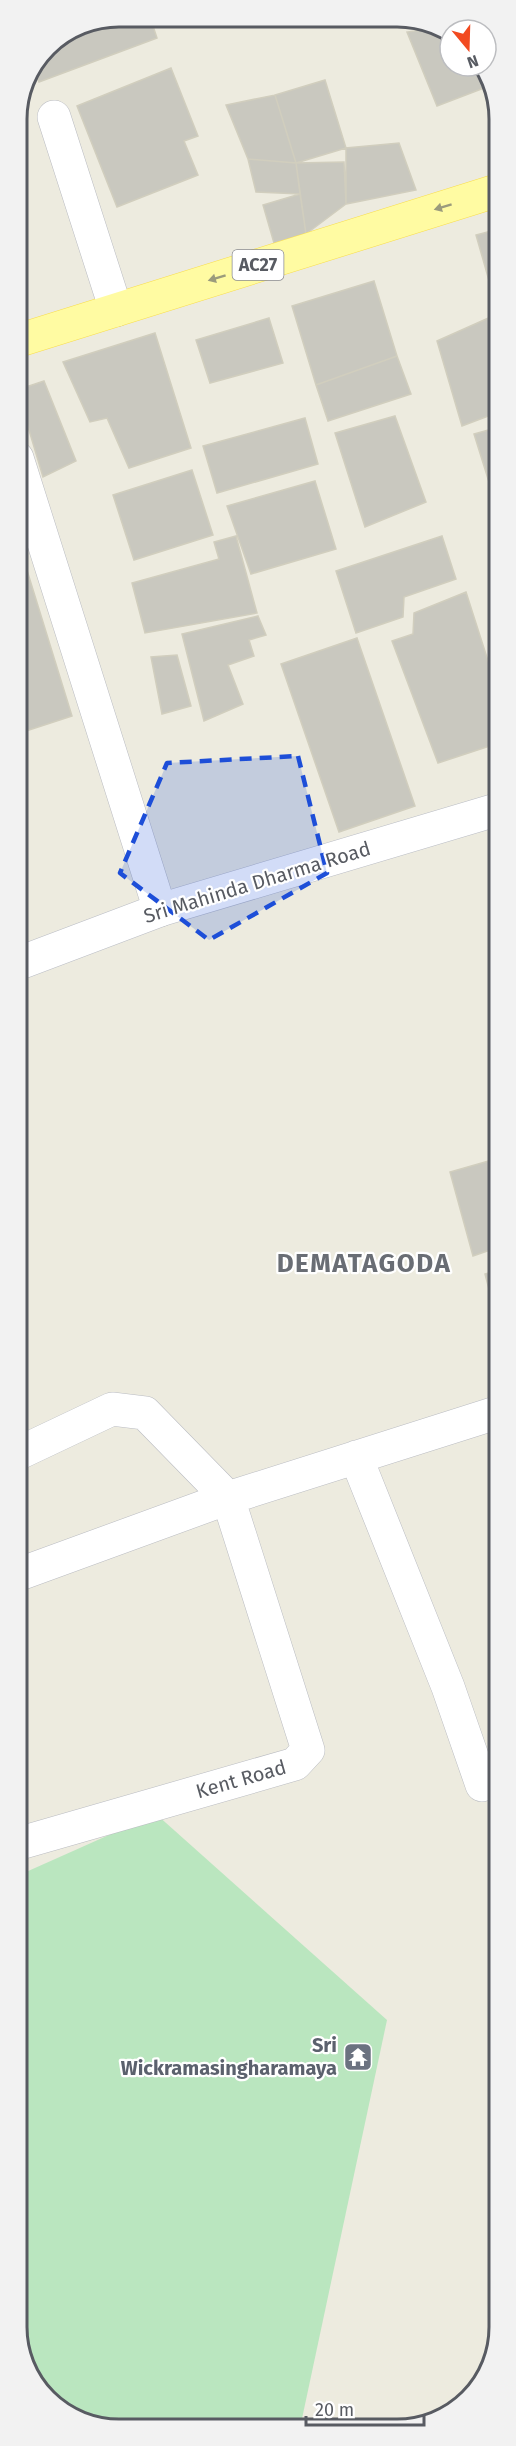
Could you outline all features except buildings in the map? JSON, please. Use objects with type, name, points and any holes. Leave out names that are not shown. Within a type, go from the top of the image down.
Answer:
[{"type":"main road","name":"AC27","points":[[27,338],[489,193]]},
{"type":"street","points":[[54,117],[116,310]]},
{"type":"street","points":[[27,490],[160,910]]},
{"type":"street","name":"Sri Mahinda Dharma Road","points":[[27,960],[160,910],[489,811]]},
{"type":"street","name":"Kent Road","points":[[27,1449],[112,1409],[145,1413],[228,1498],[308,1750],[295,1764],[27,1841]]},
{"type":"street","points":[[27,1571],[228,1498],[489,1415]]},
{"type":"street","points":[[356,1457],[448,1687],[482,1785]]},
{"type":"highlighted area","points":[[298,756],[327,873],[209,940],[120,873],[167,763]]},
{"type":"green space","points":[[156,1814],[387,2020],[302,2419],[119,2419],[101,2417],[73,2407],[63,2400],[50,2388],[37,2367],[32,2356],[27,2327],[27,1872]]},
{"type":"place","name":"Sri Wickramasingharamaya","points":[[358,2057]]},
{"type":"district","name":"DEMATAGODA","points":[[364,1263]]}]
